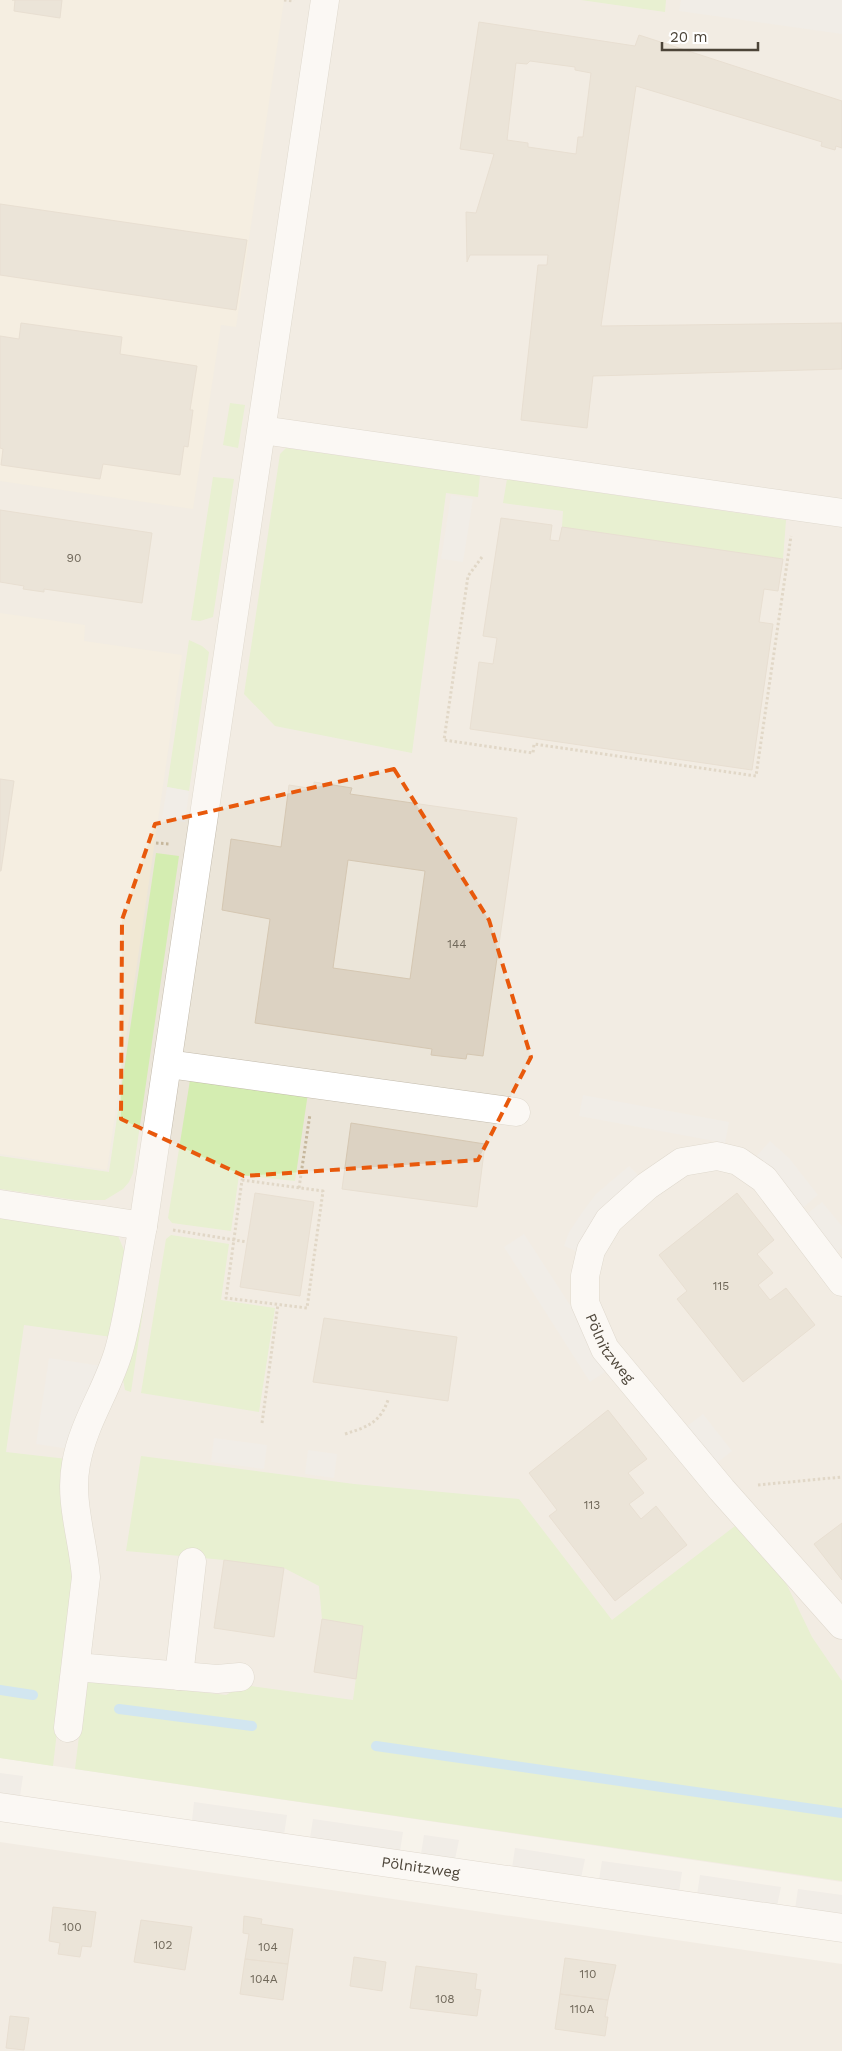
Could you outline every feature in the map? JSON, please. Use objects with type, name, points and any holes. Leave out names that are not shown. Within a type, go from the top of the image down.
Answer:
[{"type":"street","points":[[68,1728],[86,1577],[84,1552],[74,1493],[76,1464],[83,1434],[119,1350],[143,1226],[325,0]]},
{"type":"street","points":[[262,430],[842,513]]},
{"type":"street","points":[[168,1064],[516,1112]]},
{"type":"street","name":"Pölnitzweg","points":[[842,1282],[764,1179],[738,1161],[717,1156],[682,1162],[647,1186],[609,1220],[591,1250],[585,1276],[585,1303],[605,1349],[722,1490],[842,1625]]},
{"type":"street","points":[[0,1204],[143,1226]]},
{"type":"street","points":[[179,1676],[192,1562]]},
{"type":"street","points":[[76,1667],[217,1679],[240,1677]]},
{"type":"street","name":"Pölnitzweg","points":[[0,1807],[842,1928]]},
{"type":"path","points":[[482,557],[468,576],[444,740],[533,753],[534,744],[756,776],[796,505]]},
{"type":"path","points":[[299,1188],[314,1083]]},
{"type":"path","points":[[242,1180],[323,1191],[307,1308],[226,1298],[234,1239],[242,1180]]},
{"type":"path","points":[[143,1226],[247,1242]]},
{"type":"path","points":[[262,1424],[278,1304]]},
{"type":"path","points":[[345,1434],[369,1425],[379,1418],[388,1400]]},
{"type":"path","points":[[722,1490],[771,1483],[842,1477]]},
{"type":"highlighted area","points":[[394,769],[489,920],[531,1057],[478,1160],[244,1176],[121,1119],[122,920],[155,824]]},
{"type":"shaded area","points":[[0,0],[842,0],[842,1882],[0,1758]]},
{"type":"shaded area","points":[[0,0],[284,0],[236,327],[221,325],[193,509],[0,481]]},
{"type":"shaded area","points":[[681,0],[842,0],[842,34],[679,11]]},
{"type":"shaded area","points":[[451,495],[473,499],[463,562],[441,559]]},
{"type":"shaded area","points":[[0,613],[85,625],[84,641],[182,655],[107,1170],[0,1154]]},
{"type":"shaded area","points":[[167,787],[189,791],[185,822],[162,818]]},
{"type":"shaded area","points":[[583,1095],[729,1122],[725,1143],[579,1116]]},
{"type":"shaded area","points":[[770,1141],[789,1158],[818,1195],[799,1211],[755,1158]]},
{"type":"shaded area","points":[[629,1166],[644,1181],[583,1254],[564,1246],[569,1232],[596,1194]]},
{"type":"shaded area","points":[[822,1202],[842,1226],[842,1248],[834,1255],[803,1217]]},
{"type":"shaded area","points":[[524,1234],[611,1368],[590,1382],[504,1247]]},
{"type":"shaded area","points":[[49,1358],[102,1366],[70,1449],[36,1444]]},
{"type":"shaded area","points":[[703,1414],[732,1451],[712,1467],[682,1430]]},
{"type":"shaded area","points":[[214,1438],[267,1445],[264,1469],[211,1462]]},
{"type":"shaded area","points":[[308,1450],[337,1454],[334,1478],[305,1474]]},
{"type":"shaded area","points":[[0,1773],[23,1776],[20,1796],[0,1793]]},
{"type":"shaded area","points":[[194,1802],[287,1815],[284,1835],[192,1821]]},
{"type":"shaded area","points":[[313,1819],[403,1832],[400,1851],[310,1838]]},
{"type":"shaded area","points":[[424,1835],[459,1840],[455,1859],[421,1854]]},
{"type":"shaded area","points":[[0,1842],[842,1964],[842,2051],[0,2051]]},
{"type":"shaded area","points":[[515,1848],[585,1859],[581,1878],[512,1868]]},
{"type":"shaded area","points":[[602,1861],[682,1872],[679,1892],[599,1880]]},
{"type":"shaded area","points":[[700,1875],[781,1887],[777,1906],[697,1895]]},
{"type":"shaded area","points":[[798,1889],[842,1895],[842,1915],[795,1909]]},
{"type":"green space","points":[[581,0],[666,0],[665,12]]},
{"type":"green space","points":[[230,403],[245,405],[238,448],[223,445]]},
{"type":"green space","points":[[286,448],[480,475],[478,497],[446,493],[412,753],[275,726],[244,694],[280,454]]},
{"type":"green space","points":[[213,477],[234,479],[213,617],[200,621],[191,620]]},
{"type":"green space","points":[[507,479],[786,520],[783,559],[562,527],[563,511],[503,503]]},
{"type":"green space","points":[[189,640],[202,646],[209,652],[189,791],[167,787]]},
{"type":"green space","points":[[156,853],[179,856],[133,1173],[129,1182],[123,1189],[105,1200],[75,1200],[0,1189],[0,1156],[109,1172]]},
{"type":"green space","points":[[190,1080],[308,1093],[295,1181],[239,1175],[231,1231],[172,1223],[168,1218]]},
{"type":"green space","points":[[0,1216],[116,1231],[126,1255],[112,1337],[24,1325],[6,1452],[67,1459],[74,1584],[53,1766],[0,1758]]},
{"type":"green space","points":[[171,1235],[229,1244],[221,1300],[275,1308],[259,1412],[141,1393],[166,1239]]},
{"type":"green space","points":[[154,1236],[131,1392],[125,1390],[122,1374]]},
{"type":"green space","points":[[141,1456],[354,1484],[519,1499],[612,1620],[739,1523],[784,1579],[812,1637],[842,1681],[842,1881],[75,1769],[86,1679],[226,1695],[244,1685],[353,1700],[363,1626],[322,1619],[319,1586],[284,1568],[224,1560],[126,1551]]},
{"type":"building","points":[[15,0],[62,0],[60,18],[14,11]]},
{"type":"building","points":[[479,22],[635,46],[639,35],[842,101],[842,148],[836,146],[835,150],[821,146],[822,142],[636,86],[601,326],[842,323],[842,369],[593,376],[587,428],[521,420],[538,265],[547,265],[548,255],[470,255],[467,262],[466,212],[476,213],[494,154],[460,149]],"holes":[[[530,61],[575,67],[575,70],[591,73],[583,137],[578,137],[576,154],[528,147],[528,143],[507,140],[516,63],[527,64]]]},
{"type":"building","points":[[0,204],[247,240],[236,310],[0,275]]},
{"type":"building","points":[[21,323],[122,337],[120,354],[197,366],[190,410],[193,410],[188,447],[184,446],[180,475],[103,464],[100,479],[1,465],[3,449],[0,448],[0,336],[19,339]]},
{"type":"building","points":[[0,510],[152,533],[142,603],[44,589],[44,592],[23,589],[24,586],[0,582]]},
{"type":"building","points":[[501,518],[552,525],[550,540],[559,541],[562,527],[783,559],[778,591],[764,589],[759,622],[773,624],[752,770],[470,729],[479,662],[493,664],[497,638],[483,636]]},
{"type":"building","points":[[0,779],[14,781],[1,871],[0,871]]},
{"type":"building","points":[[314,782],[352,788],[350,794],[517,818],[483,1056],[467,1054],[466,1059],[431,1055],[432,1049],[255,1023],[270,919],[222,910],[231,839],[281,847],[289,785],[314,789]],"holes":[[[348,860],[425,871],[410,979],[333,968]]]},
{"type":"building","points":[[351,1123],[485,1144],[477,1207],[342,1189]]},
{"type":"building","points":[[255,1193],[314,1202],[300,1296],[240,1287]]},
{"type":"building","points":[[737,1193],[774,1240],[757,1254],[773,1273],[758,1285],[770,1300],[786,1288],[815,1325],[743,1382],[677,1299],[687,1291],[659,1255]]},
{"type":"building","points":[[324,1318],[457,1337],[448,1401],[313,1382]]},
{"type":"building","points":[[608,1410],[647,1459],[628,1473],[644,1493],[629,1504],[641,1519],[656,1506],[687,1545],[615,1601],[549,1516],[557,1510],[529,1473]]},
{"type":"building","points":[[842,1523],[842,1580],[814,1544]]},
{"type":"building","points":[[224,1560],[284,1568],[274,1637],[214,1628]]},
{"type":"building","points":[[322,1619],[363,1626],[356,1679],[314,1672]]},
{"type":"building","points":[[53,1907],[96,1912],[91,1947],[82,1946],[80,1957],[58,1954],[60,1943],[49,1941]]},
{"type":"building","points":[[244,1916],[262,1919],[261,1924],[293,1929],[288,1964],[245,1959],[249,1934],[243,1933]]},
{"type":"building","points":[[141,1920],[192,1927],[185,1970],[134,1962]]},
{"type":"building","points":[[354,1957],[386,1962],[382,1991],[350,1986]]},
{"type":"building","points":[[565,1958],[616,1965],[608,2000],[560,1994]]},
{"type":"building","points":[[245,1959],[288,1964],[283,2000],[240,1994]]},
{"type":"building","points":[[416,1966],[477,1974],[475,1989],[481,1990],[477,2016],[410,2008]]},
{"type":"building","points":[[560,1994],[608,2000],[605,2017],[608,2017],[605,2036],[555,2029]]},
{"type":"building","points":[[10,2016],[29,2018],[24,2050],[6,2048]]},
{"type":"waterway","points":[[0,1690],[33,1695]]},
{"type":"waterway","points":[[119,1709],[252,1726]]},
{"type":"waterway","points":[[376,1746],[842,1813]]}]
